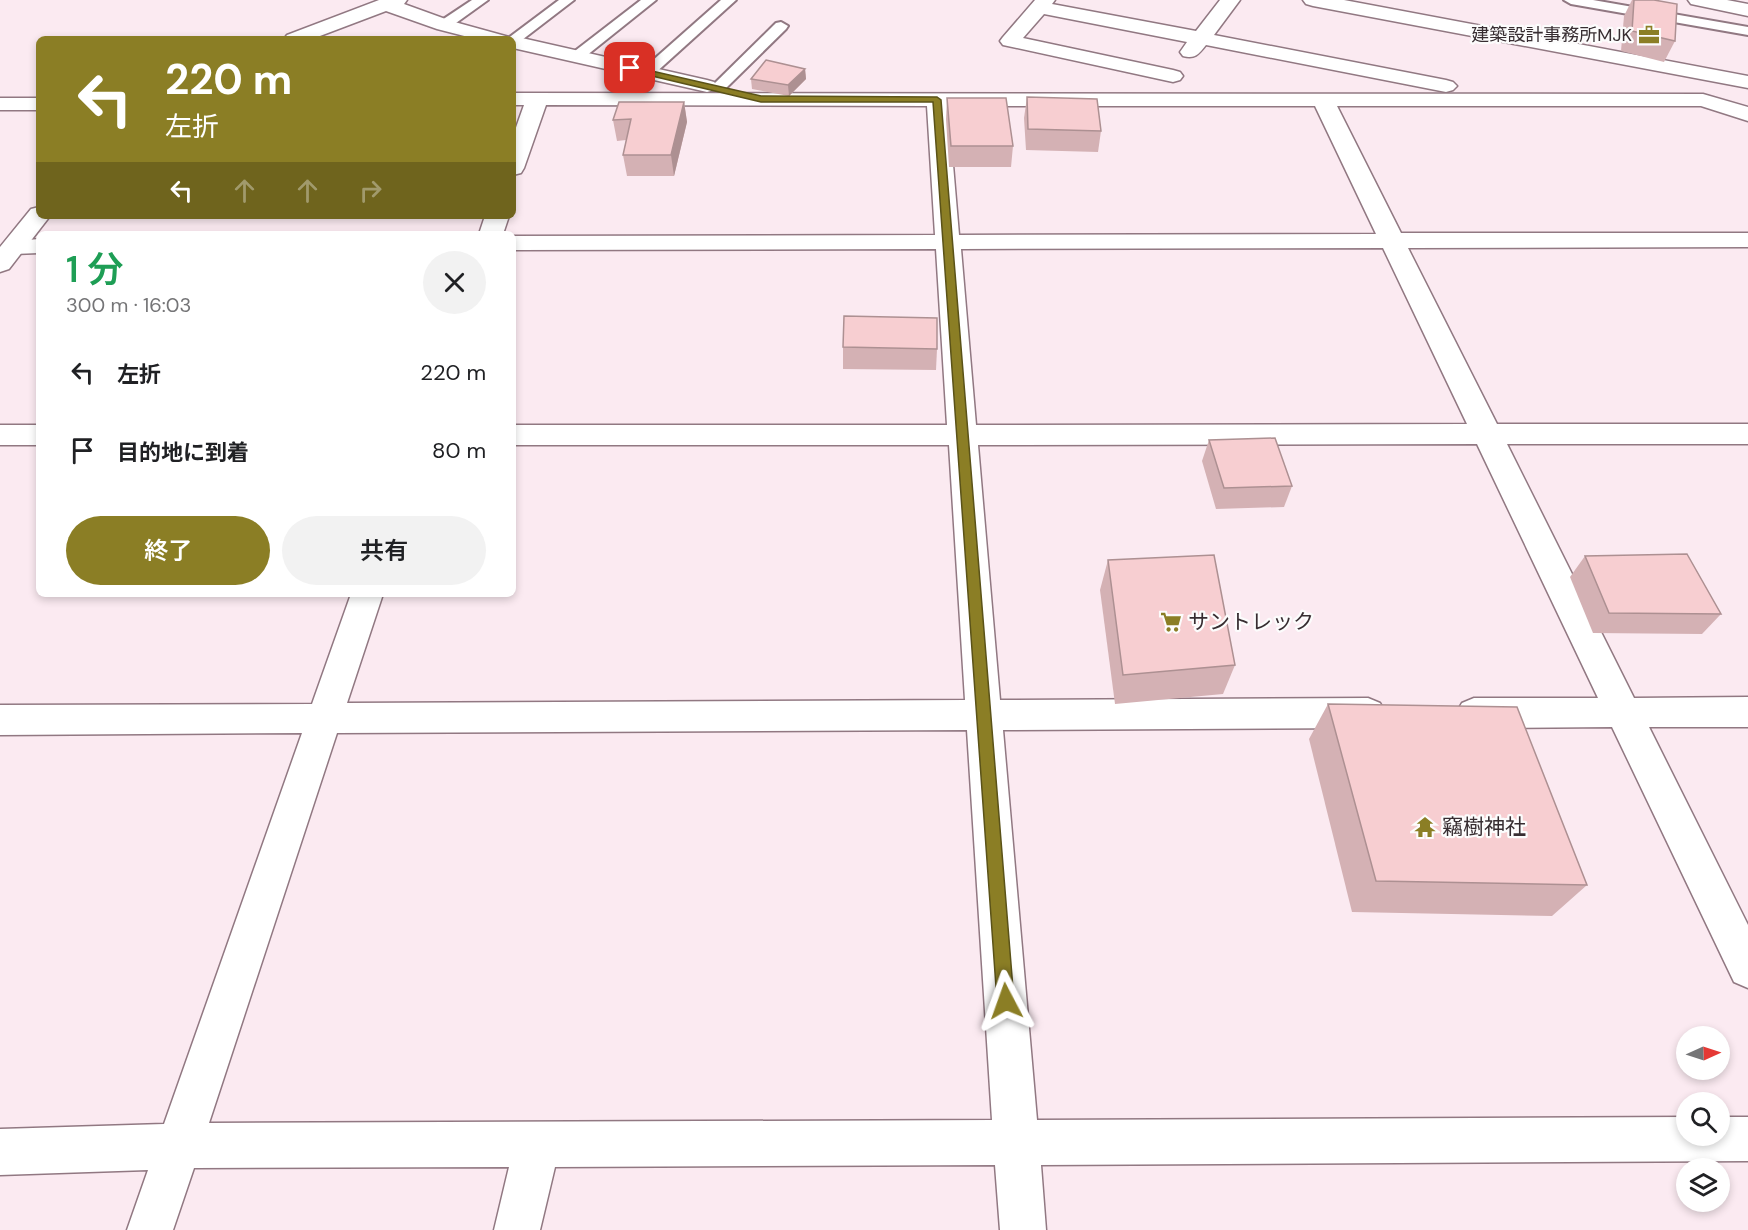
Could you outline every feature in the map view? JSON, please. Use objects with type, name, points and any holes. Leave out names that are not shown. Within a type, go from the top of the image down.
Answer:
[{"type":"street","points":[[1156,100],[1200,37],[1230,0]]},
{"type":"street","points":[[1313,0],[1748,82]]},
{"type":"street","points":[[1698,0],[1748,10]]},
{"type":"street","points":[[302,36],[392,2],[444,25],[488,36]]},
{"type":"street","points":[[1173,76],[1010,41],[1042,4],[1516,100]]},
{"type":"street","points":[[516,42],[761,99]]},
{"type":"street","points":[[516,99],[1703,100],[1748,114]]},
{"type":"street","points":[[516,159],[537,99]]},
{"type":"street","points":[[937,100],[1023,1230]]},
{"type":"street","points":[[1323,100],[1748,968]]},
{"type":"street","points":[[0,104],[36,104]]},
{"type":"street","points":[[7,255],[36,218]]},
{"type":"street","points":[[516,243],[1391,239],[1748,240]]},
{"type":"street","points":[[7,255],[36,247]]},
{"type":"street","points":[[516,435],[1748,434]]},
{"type":"street","points":[[0,435],[36,435]]},
{"type":"street","points":[[150,1230],[366,597]]},
{"type":"street","points":[[1445,713],[1748,712]]},
{"type":"street","points":[[0,720],[1398,713]]},
{"type":"street","points":[[0,1152],[178,1146],[1748,1139]]},
{"type":"street","points":[[517,1230],[537,1145]]},
{"type":"lane","points":[[444,25],[481,0]]},
{"type":"lane","points":[[516,39],[567,0]]},
{"type":"lane","points":[[576,57],[649,0]]},
{"type":"lane","points":[[648,72],[729,0]]},
{"type":"lane","points":[[1571,0],[1748,31]]},
{"type":"lane","points":[[718,88],[782,26]]},
{"type":"building","points":[[1634,0],[1654,0],[1677,4],[1675,41],[1632,31]]},
{"type":"building","points":[[766,60],[805,69],[788,85],[751,79]]},
{"type":"building","points":[[1027,97],[1097,99],[1101,131],[1028,129]]},
{"type":"building","points":[[947,98],[1006,98],[1013,146],[951,146]]},
{"type":"building","points":[[619,102],[684,102],[671,155],[623,155],[631,119],[613,120]]},
{"type":"building","points":[[844,316],[937,318],[937,349],[843,347]]},
{"type":"building","points":[[1275,438],[1292,486],[1224,488],[1209,440]]},
{"type":"building","points":[[1687,554],[1721,614],[1609,613],[1585,556]]},
{"type":"building","points":[[1214,555],[1235,665],[1123,675],[1108,560]]},
{"type":"building","name":"竊樹神社","points":[[1328,704],[1517,707],[1587,885],[1376,881]]},
{"type":"place","name":"建築設計事務所MJK","points":[[1649,35]]},
{"type":"place","name":"サントレック","points":[[1171,622]]},
{"type":"place","name":"竊樹神社","points":[[1425,827]]},
{"type":"route","points":[[630,68],[761,99],[937,100],[1006,1001]]}]
